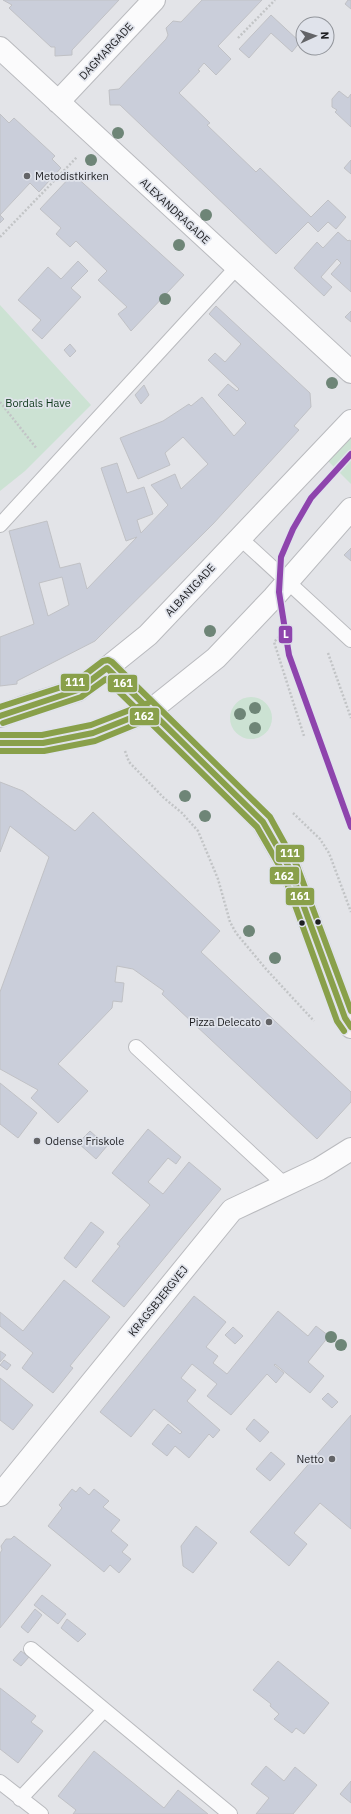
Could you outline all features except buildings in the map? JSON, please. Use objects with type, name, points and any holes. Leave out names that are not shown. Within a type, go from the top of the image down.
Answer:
[{"type":"main road","points":[[107,668],[263,822],[290,869],[345,1018],[351,1027]]},
{"type":"main road","name":"ALBANIGADE","points":[[0,716],[78,690],[107,668]]},
{"type":"main road","points":[[0,743],[43,743],[94,733],[151,710]]},
{"type":"street","name":"DAGMARGADE","points":[[58,102],[154,0]]},
{"type":"street","name":"ALEXANDRAGADE","points":[[0,48],[351,372]]},
{"type":"street","name":"ALBANIGADE","points":[[107,668],[148,635],[351,422]]},
{"type":"street","points":[[151,710],[216,658],[288,581],[351,509]]},
{"type":"street","name":"KRAGSBJERGVEJ","points":[[0,1495],[232,1210],[319,1169],[351,1149]]},
{"type":"lane","points":[[0,525],[237,268]]},
{"type":"lane","points":[[240,538],[351,640]]},
{"type":"lane","points":[[136,1047],[285,1185]]},
{"type":"lane","points":[[31,1649],[230,1814]]},
{"type":"lane","points":[[20,1799],[104,1710]]},
{"type":"lane","points":[[0,1782],[41,1814]]},
{"type":"path","points":[[238,38],[275,0]]},
{"type":"path","points":[[0,238],[96,138]]},
{"type":"path","points":[[0,402],[52,468]]},
{"type":"path","points":[[304,736],[274,642],[314,605],[329,657],[351,718]]},
{"type":"path","points":[[115,724],[129,762],[164,798],[182,813],[198,831],[218,879],[230,922],[236,933],[266,969],[318,1025]]},
{"type":"green space","name":"Bordals Have","points":[[0,305],[91,405],[25,471],[0,491]]},
{"type":"green space","points":[[351,436],[351,484],[328,461]]},
{"type":"green space","points":[[247,697],[255,697],[263,700],[269,706],[272,718],[269,730],[263,736],[255,739],[247,739],[239,736],[233,730],[230,722],[230,714],[233,706],[239,700]]},
{"type":"transit line","name":"L","points":[[351,454],[311,498],[293,529],[281,557],[279,592],[289,655],[351,827]]},
{"type":"transit line","name":"111","points":[[0,707],[74,683],[103,661],[108,660],[112,662],[270,817],[297,866],[351,1011]]},
{"type":"transit line","name":"161","points":[[0,716],[78,690],[107,668],[263,822],[290,869],[345,1018],[351,1027]]},
{"type":"transit line","name":"162","points":[[3,723],[81,697],[106,679],[257,827],[283,872],[337,1021],[344,1031]]},
{"type":"transit line","name":"111","points":[[0,735],[42,735],[91,725],[148,703]]},
{"type":"transit line","name":"161","points":[[0,743],[43,743],[93,733],[151,710]]},
{"type":"transit line","name":"162","points":[[0,751],[44,751],[95,741],[154,717]]},
{"type":"place","name":"Metodistkirken","points":[[27,176]]},
{"type":"place","name":"Pizza Delecato","points":[[269,1022]]},
{"type":"place","name":"Odense Friskole","points":[[37,1141]]},
{"type":"place","name":"Netto","points":[[332,1459]]}]
